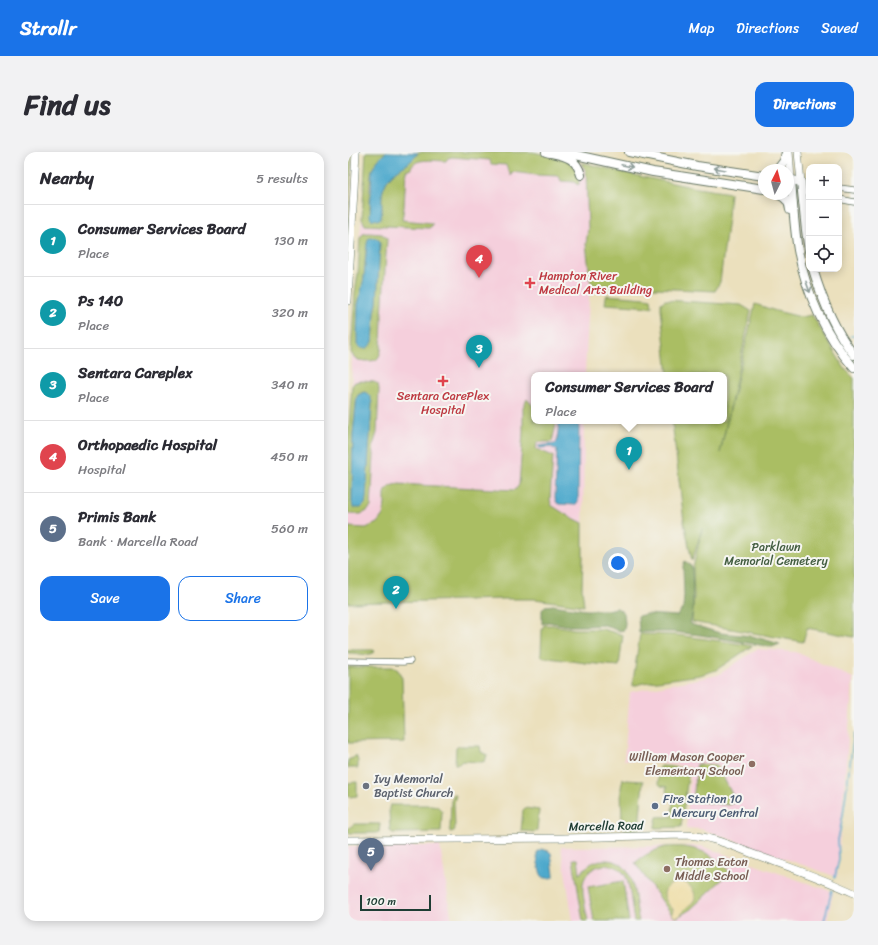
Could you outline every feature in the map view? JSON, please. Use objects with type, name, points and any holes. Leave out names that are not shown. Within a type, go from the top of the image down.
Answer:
[{"type":"main road","points":[[546,152],[566,156],[572,159],[580,168],[581,175]]},
{"type":"main road","points":[[562,152],[653,172],[758,188]]},
{"type":"main road","points":[[629,152],[697,166],[758,174]]},
{"type":"main road","points":[[782,164],[786,152]]},
{"type":"main road","points":[[710,181],[736,188],[758,191]]},
{"type":"main road","points":[[794,181],[804,183],[806,194],[794,192]]},
{"type":"main road","points":[[786,200],[789,203],[795,225]]},
{"type":"main road","points":[[791,200],[796,241],[802,266],[815,306],[831,336],[854,368]]},
{"type":"main road","points":[[814,272],[824,302],[836,328],[854,355]]},
{"type":"street","points":[[348,300],[356,152]]},
{"type":"street","points":[[789,152],[789,164]]},
{"type":"street","points":[[798,152],[804,183]]},
{"type":"street","points":[[842,188],[854,190]]},
{"type":"street","points":[[842,200],[854,202]]},
{"type":"street","points":[[348,661],[410,661]]},
{"type":"street","name":"Marcella Road","points":[[348,840],[700,836],[719,841],[818,877],[854,893]]},
{"type":"shaded area","name":"Sentara CarePlex Hospital","points":[[366,152],[533,152],[581,164],[586,171],[588,228],[586,244],[590,280],[585,372],[531,372],[531,424],[584,424],[582,588],[584,606],[535,599],[348,603],[348,439],[352,386],[351,342],[362,219]]},
{"type":"shaded area","name":"William Mason Cooper Elementary School","points":[[757,649],[796,652],[853,678],[837,877],[701,829],[686,828],[691,767],[624,760],[630,692],[718,675]]},
{"type":"shaded area","points":[[348,846],[440,846],[452,921],[348,921]]},
{"type":"shaded area","name":"Thomas Eaton Middle School","points":[[701,846],[833,892],[827,921],[573,921],[561,847]]},
{"type":"green space","points":[[348,152],[352,152],[348,221]]},
{"type":"green space","points":[[366,152],[386,152],[375,165],[370,178],[370,209],[381,218],[382,195],[387,181],[390,176],[418,152],[533,152],[568,160],[575,168],[579,177],[579,184],[561,181],[559,176],[512,172],[511,176],[506,165],[491,164],[490,160],[452,157],[448,158],[446,161],[420,161],[414,164],[410,170],[406,170],[402,220],[432,223],[432,226],[429,228],[365,225],[362,219]]},
{"type":"green space","points":[[584,163],[643,177],[730,193],[720,282],[715,291],[594,285],[590,280],[586,244],[588,228],[586,171],[581,164]]},
{"type":"green space","points":[[363,234],[382,234],[387,239],[381,351],[376,360],[370,361],[361,361],[356,359],[351,352],[360,238]],"holes":[[[370,238],[376,238],[380,241],[377,302],[373,342],[357,335],[358,303],[362,292],[366,250]]]},
{"type":"green space","points":[[607,295],[651,299],[652,307],[605,304]]},
{"type":"green space","name":"Parklawn Memorial Cemetery","points":[[665,300],[741,305],[751,311],[727,421],[727,372],[668,372],[661,303]]},
{"type":"green space","name":"Parklawn Memorial Cemetery","points":[[755,304],[801,317],[812,315],[845,369],[854,378],[854,637],[807,628],[803,642],[692,622],[694,596],[693,568],[702,529],[692,561],[684,522],[672,424],[726,424],[720,453]]},
{"type":"green space","points":[[355,382],[374,382],[378,384],[377,433],[373,446],[374,455],[371,507],[363,513],[348,514],[348,439],[352,386]],"holes":[[[364,392],[372,403],[368,469],[352,502],[353,434],[356,402],[359,395]]]},
{"type":"green space","points":[[527,399],[531,404],[531,424],[556,424],[552,442],[537,442],[536,449],[553,456],[550,499],[551,505],[583,523],[582,588],[584,606],[535,599],[348,603],[348,527],[366,528],[377,523],[383,515],[385,492],[390,486],[397,484],[515,490],[519,485],[523,433],[523,407]]},
{"type":"green space","points":[[685,561],[692,567],[693,611],[690,624],[720,633],[752,636],[780,644],[772,647],[700,635],[673,632],[639,632],[638,616],[646,614],[677,616],[683,608],[683,566]]},
{"type":"green space","points":[[553,605],[586,610],[606,610],[617,608],[624,613],[624,630],[618,631],[605,625],[569,626],[548,622],[542,624],[542,610],[545,606]]},
{"type":"green space","points":[[544,625],[574,629],[602,629],[623,635],[619,666],[542,657],[542,630]]},
{"type":"green space","points":[[640,634],[676,635],[752,646],[716,670],[700,675],[643,683],[633,686]]},
{"type":"green space","points":[[348,650],[375,651],[366,654],[348,653]]},
{"type":"green space","points":[[348,667],[393,667],[398,670],[402,678],[404,742],[348,743]]},
{"type":"green space","points":[[459,746],[480,746],[481,752],[487,755],[485,761],[462,761],[459,764],[455,764],[456,748]]},
{"type":"green space","points":[[356,755],[358,768],[348,768],[348,760]]},
{"type":"green space","points":[[697,764],[717,765],[736,802],[729,805],[693,801]]},
{"type":"green space","points":[[660,767],[689,769],[681,827],[655,828],[657,817],[672,816],[673,798],[669,796],[666,791],[667,787],[661,786],[658,783]]},
{"type":"green space","points":[[623,778],[625,780],[643,781],[639,829],[628,830],[622,826],[621,788]]},
{"type":"green space","points":[[357,782],[357,796],[349,797],[348,783]]},
{"type":"green space","points":[[454,793],[456,795],[454,802],[455,829],[454,831],[450,832],[451,801]]},
{"type":"green space","points":[[390,805],[437,806],[442,811],[441,832],[393,833],[390,831]]},
{"type":"green space","points":[[525,808],[539,810],[537,830],[535,832],[521,831],[523,810]]},
{"type":"green space","points":[[354,824],[380,824],[379,832],[348,832],[348,829]]},
{"type":"green space","points":[[665,847],[685,847],[701,851],[715,859],[730,872],[691,909],[678,917],[674,917],[635,863],[649,853]]},
{"type":"green space","points":[[573,859],[578,859],[580,874],[588,865],[599,860],[614,861],[624,867],[628,872],[632,883],[639,921],[634,921],[630,890],[625,875],[614,866],[608,865],[595,868],[585,877],[583,893],[588,921],[583,921]]},
{"type":"green space","points":[[623,881],[629,921],[594,921],[588,887]]},
{"type":"sand","points":[[681,881],[692,888],[695,896],[693,902],[682,912],[681,915],[674,917],[672,914],[673,909],[668,904],[664,894],[668,886]]},
{"type":"water","points":[[386,152],[418,153],[410,162],[395,172],[387,181],[382,195],[381,218],[378,220],[371,219],[372,170],[378,160]]},
{"type":"water","points":[[376,238],[380,241],[377,302],[373,342],[370,346],[364,349],[357,345],[358,305],[364,278],[367,244],[368,239]]},
{"type":"water","points":[[364,392],[370,396],[372,403],[366,498],[365,504],[361,508],[353,508],[353,434],[357,397]]},
{"type":"water","points":[[559,424],[579,424],[578,501],[575,505],[557,503],[555,498],[557,450],[551,447],[540,448],[538,446],[555,444],[557,442]]},
{"type":"water","points":[[541,849],[551,853],[554,877],[546,878],[542,876],[537,856],[537,852]]},
{"type":"waterway","points":[[835,877],[839,859],[838,840],[843,815],[854,734]]},
{"type":"waterway","points":[[824,921],[832,890]]},
{"type":"place","name":"Orthopaedic Hospital","points":[[479,278]]},
{"type":"place","name":"Hampton River Medical Arts Building","points":[[530,283]]},
{"type":"place","name":"Sentara Careplex","points":[[479,368]]},
{"type":"place","name":"Sentara CarePlex Hospital","points":[[443,381]]},
{"type":"place","name":"Consumer Services Board","points":[[629,470]]},
{"type":"place","name":"Ps 140","points":[[396,609]]},
{"type":"place","name":"William Mason Cooper Elementary School","points":[[752,764]]},
{"type":"place","name":"Ivy Memorial Baptist Church","points":[[366,786]]},
{"type":"place","name":"Fire Station 10 - Mercury Central","points":[[655,806]]},
{"type":"place","name":"Thomas Eaton Middle School","points":[[667,869]]},
{"type":"place","name":"Primis Bank","points":[[371,871]]}]
